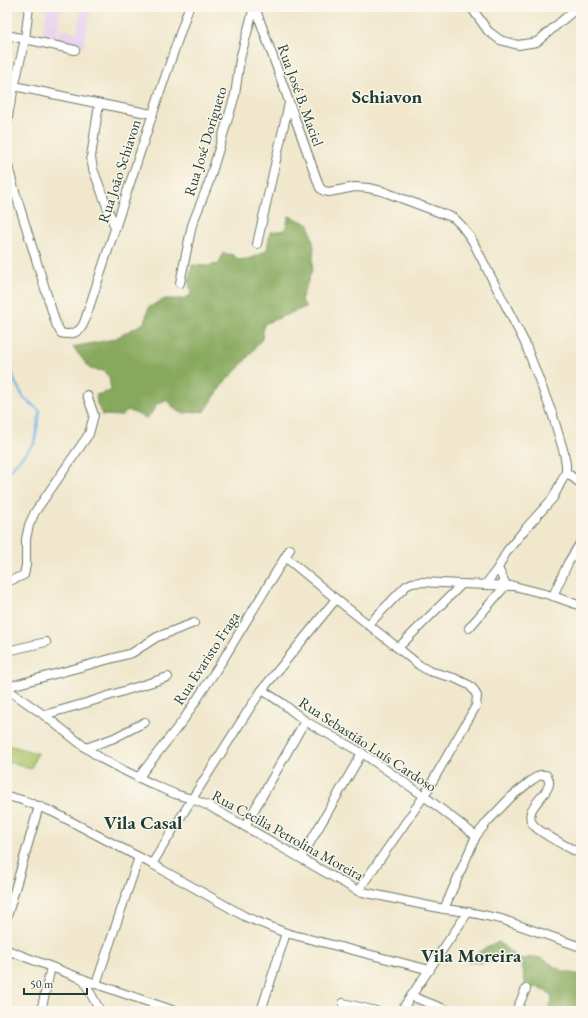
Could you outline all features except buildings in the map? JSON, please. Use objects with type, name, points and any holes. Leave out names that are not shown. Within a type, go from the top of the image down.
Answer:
[{"type":"street","points":[[7,126],[9,110],[25,39],[29,7]]},
{"type":"street","name":"Rua João Schiavon","points":[[7,162],[56,324],[61,333],[65,335],[71,334],[80,329],[85,320],[152,114],[189,7]]},
{"type":"street","name":"Rua José B. Maciel","points":[[255,7],[320,188],[329,192],[355,188],[368,188],[382,191],[454,218],[472,240],[525,343],[553,416],[564,453],[566,472]]},
{"type":"street","name":"Rua José Dorigueto","points":[[180,283],[192,225],[209,182],[235,95],[240,59],[255,7]]},
{"type":"street","points":[[471,7],[488,31],[500,40],[518,45],[537,42],[578,7]]},
{"type":"street","points":[[7,35],[75,50]]},
{"type":"street","points":[[14,86],[152,114]]},
{"type":"street","points":[[257,244],[289,103]]},
{"type":"street","points":[[99,104],[91,157],[93,169],[115,228]]},
{"type":"street","points":[[7,582],[24,574],[26,565],[26,539],[29,525],[35,512],[89,434],[94,415],[87,395]]},
{"type":"street","points":[[484,585],[498,568],[507,551],[553,498],[566,472],[581,484]]},
{"type":"street","points":[[553,596],[568,563],[581,542]]},
{"type":"street","name":"Rua Evaristo Fraga","points":[[138,778],[184,719],[224,658],[290,549]]},
{"type":"street","points":[[285,557],[419,665],[429,671],[454,678],[469,685],[477,696],[476,706],[424,796],[358,891]]},
{"type":"street","points":[[498,568],[506,586]]},
{"type":"street","points":[[368,625],[406,586],[412,583],[420,582],[514,586],[553,596],[581,606]]},
{"type":"street","points":[[398,648],[462,584]]},
{"type":"street","points":[[469,628],[506,586]]},
{"type":"street","points":[[152,864],[250,706],[336,599]]},
{"type":"street","points":[[7,688],[132,653],[157,637],[194,623]]},
{"type":"street","points":[[7,651],[46,642]]},
{"type":"street","points":[[44,715],[168,677]]},
{"type":"street","name":"Rua Cecilia Petrolina Moreira","points":[[7,688],[86,748],[108,762],[138,778],[168,791],[192,798],[209,806],[358,891],[501,919],[581,947]]},
{"type":"street","name":"Rua Sebastião Luís Cardoso","points":[[262,690],[305,721],[362,753],[424,796],[476,836]]},
{"type":"street","points":[[245,826],[305,721]]},
{"type":"street","points":[[86,748],[114,738],[145,722]]},
{"type":"street","points":[[301,858],[362,753]]},
{"type":"street","points":[[444,908],[476,836],[511,797],[540,775],[546,775],[549,778],[550,783],[545,792],[534,805],[530,814],[532,822],[538,830],[581,854]]},
{"type":"street","points":[[7,796],[53,812],[152,864],[246,917],[286,933],[430,970]]},
{"type":"street","points":[[7,917],[39,806]]},
{"type":"street","points":[[96,984],[139,857]]},
{"type":"street","points":[[401,1011],[468,912]]},
{"type":"street","points":[[261,1011],[286,933]]},
{"type":"street","points":[[7,950],[96,984],[175,1011]]},
{"type":"street","points":[[41,1011],[51,967]]},
{"type":"street","points":[[83,979],[100,1011]]},
{"type":"street","points":[[516,1011],[526,989]]},
{"type":"street","points":[[411,996],[435,1009],[449,1011]]},
{"type":"street","points":[[343,1003],[376,1011]]},
{"type":"shaded area","points":[[47,7],[61,7],[55,43],[41,41]]},
{"type":"shaded area","points":[[82,7],[92,7],[83,47],[57,42],[60,29],[77,32]]},
{"type":"green space","points":[[289,216],[309,224],[314,247],[312,270],[301,300],[306,307],[264,324],[262,339],[244,362],[223,384],[205,411],[183,413],[177,411],[166,400],[157,404],[151,414],[146,418],[128,410],[121,416],[102,415],[97,404],[96,395],[111,391],[109,377],[103,371],[90,369],[73,347],[114,339],[144,323],[149,307],[165,299],[183,299],[191,295],[189,282],[192,265],[207,266],[219,264],[223,253],[233,255],[239,260],[252,258],[267,250],[270,232],[285,230]]},
{"type":"green space","points":[[8,745],[37,753],[31,769],[7,762]]},
{"type":"green space","points":[[499,942],[522,960],[538,957],[562,970],[581,975],[581,1011],[547,1011],[552,1001],[551,995],[537,987],[526,989],[522,965],[507,961],[479,963],[467,961],[482,950]]},
{"type":"waterway","points":[[7,357],[15,382],[24,398],[40,411],[34,444],[7,473]]},
{"type":"district","name":"Schiavon","points":[[387,96]]},
{"type":"district","name":"Vila Casal","points":[[143,822]]},
{"type":"district","name":"Vila Moreira","points":[[471,955]]}]
